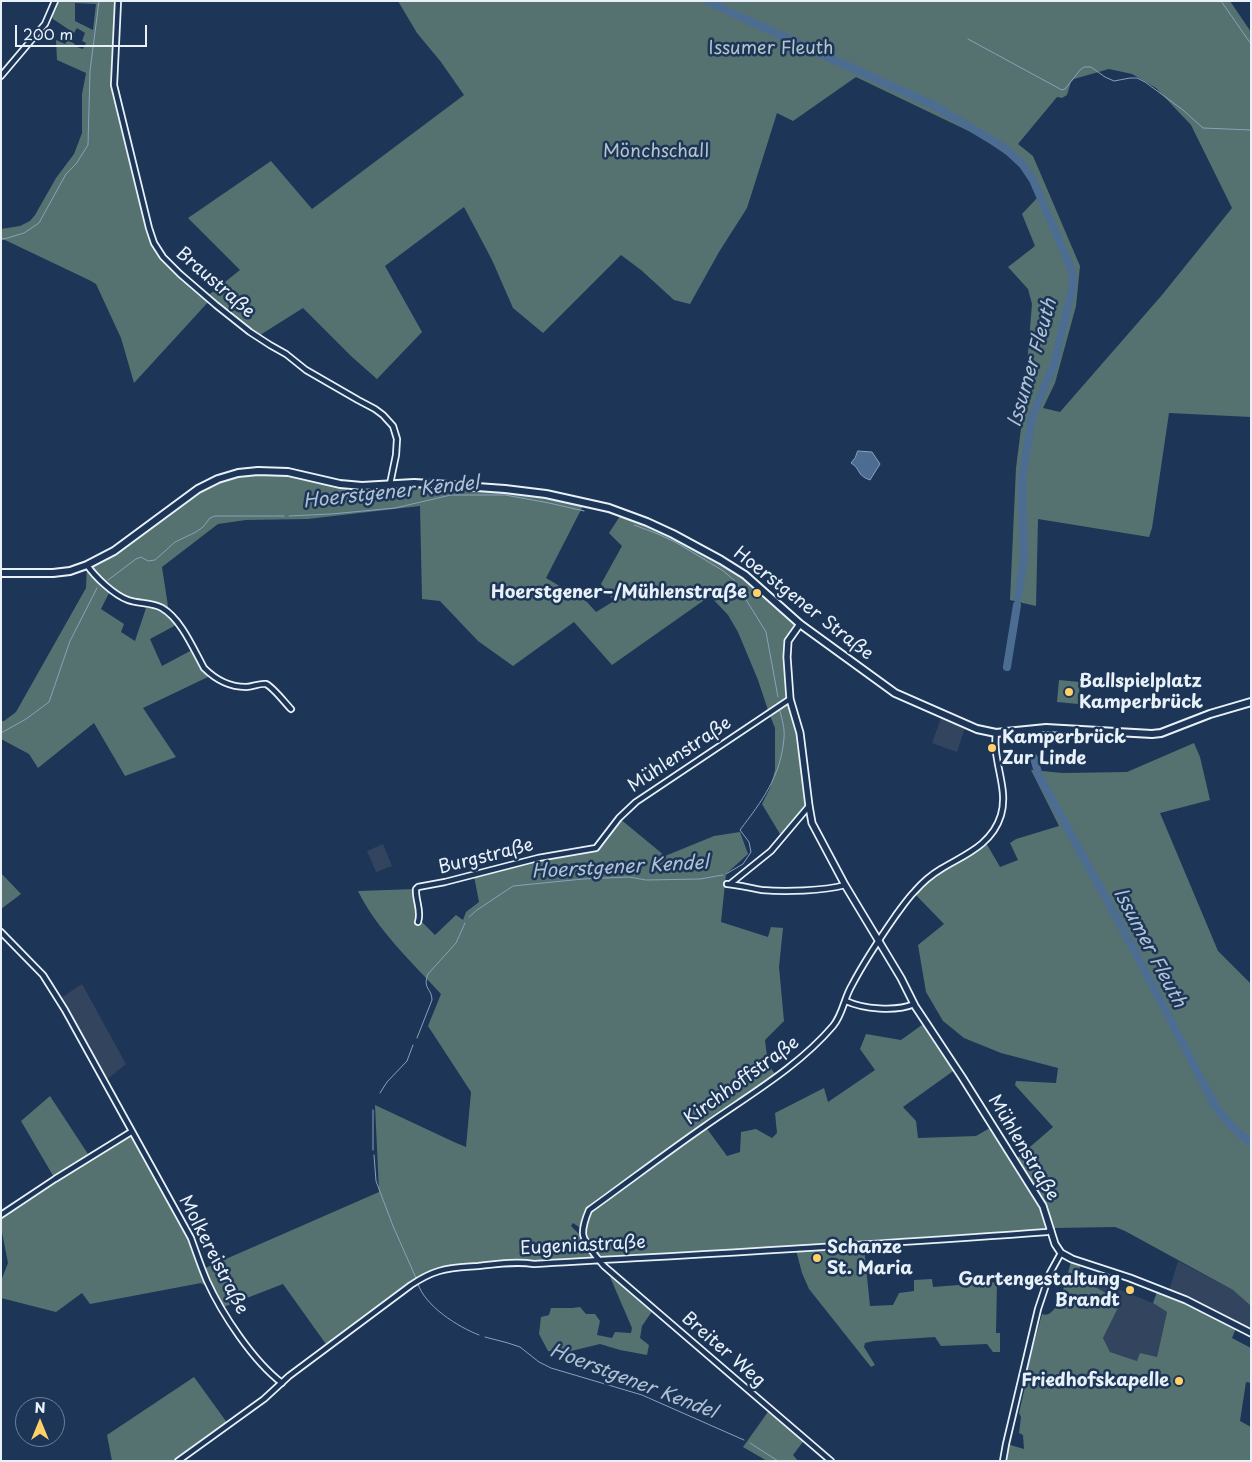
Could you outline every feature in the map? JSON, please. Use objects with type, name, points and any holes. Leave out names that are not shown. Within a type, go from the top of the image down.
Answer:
[{"type":"main road","name":"Hoerstgener Straße","points":[[1,573],[53,573],[70,571],[87,565],[114,551],[198,489],[228,475],[258,471],[282,472],[340,484],[362,486],[390,484],[449,485],[505,489],[546,494],[609,508],[673,534],[746,575],[800,624],[895,693],[977,728],[996,733],[1046,728],[1152,734],[1161,733],[1251,702]]},
{"type":"street","points":[[1,76],[45,24],[55,1]]},
{"type":"street","name":"Braustraße","points":[[118,1],[114,85],[149,228],[157,250],[186,280],[250,332],[286,354],[306,370],[383,415],[393,426],[397,440],[396,456],[390,484]]},
{"type":"street","points":[[87,565],[117,595],[128,600],[161,607],[169,613],[178,622],[204,668],[210,674],[237,686],[268,685],[291,709]]},
{"type":"street","name":"Mühlenstraße","points":[[800,624],[788,641],[787,657],[790,699],[800,733],[812,824],[845,885],[901,978],[914,1004],[1043,1206],[1055,1244],[1060,1253]]},
{"type":"street","name":"Mühlenstraße","points":[[596,848],[620,818],[636,802],[790,699]]},
{"type":"street","name":"Kirchhoffstraße","points":[[599,1260],[583,1234],[585,1217],[589,1210],[777,1076],[823,1037],[838,1019],[850,988],[877,940],[913,892],[924,881],[940,870],[980,846],[995,828],[1001,816],[1003,803],[1003,788],[995,748],[996,733]]},
{"type":"street","points":[[809,806],[771,851],[728,884],[773,890],[818,890],[845,885]]},
{"type":"street","name":"Burgstraße","points":[[418,922],[416,888],[418,887],[538,858],[596,848]]},
{"type":"street","name":"Molkereistraße","points":[[1,932],[43,975],[65,1010],[191,1238],[206,1279],[222,1308],[252,1353],[266,1369],[282,1382]]},
{"type":"street","points":[[846,1001],[876,1008],[914,1004]]},
{"type":"street","points":[[1,1215],[131,1132]]},
{"type":"street","name":"Eugeniastraße","points":[[178,1461],[264,1399],[282,1382],[411,1286],[430,1274],[450,1268],[494,1264],[534,1264],[858,1245],[1051,1230]]},
{"type":"street","points":[[1003,1461],[1038,1309],[1050,1273],[1060,1253],[1186,1300],[1251,1332]]},
{"type":"street","name":"Breiter Weg","points":[[599,1260],[831,1461]]},
{"type":"shaded area","points":[[858,451],[872,452],[880,464],[870,480],[860,474],[851,463]]},
{"type":"shaded area","points":[[941,718],[965,728],[957,752],[932,743]]},
{"type":"shaded area","points":[[383,844],[392,866],[376,872],[367,851]]},
{"type":"shaded area","points":[[82,984],[126,1064],[106,1080],[61,998]]},
{"type":"shaded area","points":[[1178,1261],[1233,1290],[1251,1306],[1251,1331],[1169,1291]]},
{"type":"shaded area","points":[[1101,1270],[1116,1276],[1118,1279],[1115,1288],[1153,1303],[1167,1312],[1157,1357],[1137,1361],[1110,1352],[1103,1338],[1120,1304],[1095,1287]]},
{"type":"green space","name":"Mönchschall","points":[[57,1],[118,1],[114,77],[147,229],[152,244],[160,256],[206,297],[240,270],[188,218],[271,161],[312,209],[464,95],[441,62],[417,33],[398,1],[1230,1],[1251,32],[1251,417],[1169,413],[1152,528],[1149,537],[1038,519],[1036,606],[1010,600],[1016,468],[1023,413],[1032,304],[1028,289],[1008,267],[1035,246],[1022,214],[1038,197],[1021,165],[979,136],[856,77],[793,121],[777,113],[747,208],[719,252],[690,304],[674,300],[641,270],[621,255],[543,333],[513,308],[492,260],[464,207],[385,266],[422,332],[377,379],[303,308],[257,337],[210,300],[134,383],[121,338],[96,284],[5,240],[1,240],[1,229],[20,226],[30,221],[35,215],[56,178],[74,154],[82,133],[82,94],[86,73],[57,60],[56,40],[65,44],[68,40],[75,44],[74,46],[83,49],[86,43],[82,41],[85,33],[77,28],[74,33],[53,19],[51,15]],"holes":[[[75,3],[96,4],[93,30],[75,21]],[[1109,69],[1132,74],[1156,88],[1191,125],[1232,208],[1162,295],[1060,412],[1043,408],[1055,383],[1076,306],[1080,266],[1033,156],[1018,144],[1057,97],[1062,98],[1067,95],[1071,82],[1074,79]]]},
{"type":"green space","points":[[258,471],[342,482],[449,485],[585,502],[546,578],[587,602],[596,612],[614,601],[601,584],[622,546],[609,533],[622,513],[721,560],[745,575],[800,624],[788,641],[790,699],[800,733],[809,806],[783,839],[762,804],[770,788],[775,770],[775,728],[738,632],[728,615],[710,596],[612,665],[574,622],[513,666],[478,641],[440,601],[422,599],[420,506],[308,519],[246,520],[218,524],[162,567],[169,613],[178,624],[150,639],[162,666],[192,650],[195,651],[201,669],[210,676],[143,708],[176,757],[125,776],[94,723],[38,768],[29,754],[1,739],[1,721],[4,721],[16,712],[86,588],[87,565],[101,559],[208,483]],"holes":[[[109,593],[146,608],[135,641],[121,632],[124,624],[101,609]]]},
{"type":"green space","name":"Ballspielplatz Kamperbrück","points":[[1059,680],[1080,682],[1078,704],[1057,702]]},
{"type":"green space","points":[[1194,743],[1200,757],[1210,800],[1160,813],[1218,951],[1251,984],[1251,1306],[1233,1290],[1115,1227],[1054,1228],[1046,1205],[1016,1159],[1053,1127],[1015,1085],[1016,1081],[1056,1083],[1058,1068],[1001,1053],[964,1038],[943,1021],[926,992],[918,945],[944,924],[913,892],[924,881],[985,841],[1000,867],[1018,860],[1010,843],[1016,839],[1059,826],[1031,770],[1063,773],[1127,772]]},
{"type":"green space","points":[[619,818],[665,856],[714,836],[740,832],[748,854],[726,874],[721,922],[768,937],[771,927],[783,928],[779,967],[784,1021],[765,1040],[768,1064],[775,1074],[589,1205],[584,1212],[582,1229],[573,1223],[571,1226],[581,1236],[592,1255],[591,1257],[587,1259],[450,1268],[420,1279],[328,1347],[283,1284],[221,1308],[210,1288],[201,1283],[90,1304],[82,1293],[56,1312],[1,1298],[1,1281],[8,1263],[1,1227],[1,1215],[55,1179],[21,1121],[50,1096],[88,1154],[126,1132],[136,1139],[179,1215],[203,1269],[379,1192],[375,1105],[466,1147],[471,1092],[428,1026],[441,994],[385,932],[358,891],[416,889],[418,921],[421,921],[435,935],[456,915],[463,920],[466,912],[479,902],[474,876],[596,848]]},
{"type":"green space","points":[[1,873],[21,894],[1,909]]},
{"type":"green space","points":[[926,1022],[956,1069],[903,1107],[916,1121],[918,1138],[976,1136],[990,1128],[1039,1205],[1047,1223],[1047,1229],[859,1241],[858,1245],[599,1260],[583,1234],[589,1210],[705,1126],[727,1156],[740,1152],[741,1132],[756,1129],[772,1138],[777,1133],[775,1113],[824,1088],[828,1102],[875,1070],[860,1049],[866,1034],[901,1040]]},
{"type":"green space","points":[[864,1248],[870,1306],[893,1305],[899,1293],[914,1291],[914,1280],[932,1279],[933,1287],[997,1282],[996,1333],[1000,1333],[1000,1352],[993,1352],[987,1344],[941,1346],[935,1337],[874,1341],[865,1343],[864,1347],[875,1365],[871,1367],[809,1289],[802,1273],[796,1250]]},
{"type":"green space","points":[[1071,1262],[1081,1264],[1077,1275],[1081,1279],[1118,1300],[1120,1304],[1103,1338],[1110,1352],[1137,1361],[1140,1353],[1157,1357],[1167,1312],[1153,1303],[1157,1292],[1188,1304],[1236,1328],[1232,1338],[1251,1348],[1251,1383],[1246,1382],[1240,1421],[1251,1427],[1251,1461],[1004,1461],[1007,1444],[1024,1449],[1023,1435],[1019,1433],[1021,1417],[1019,1413],[1025,1387],[1023,1383],[1042,1314],[1051,1313],[1055,1308],[1058,1308]]},
{"type":"green space","points":[[613,1275],[653,1310],[642,1326],[640,1338],[649,1345],[647,1355],[600,1344],[563,1353],[548,1351],[539,1334],[541,1317],[549,1315],[551,1308],[580,1307],[586,1314],[595,1314],[600,1321],[597,1335],[612,1338],[615,1332],[631,1333],[632,1328],[610,1277]]},
{"type":"green space","points":[[194,1377],[228,1424],[178,1461],[112,1461],[107,1435]]},
{"type":"green space","points":[[770,1409],[805,1439],[793,1455],[798,1461],[767,1461],[743,1447]]},
{"type":"waterway","name":"Hoerstgener Kendel","points":[[1,238],[4,239],[24,233],[39,223],[66,174],[76,164],[88,145],[90,71],[99,1]]},
{"type":"waterway","name":"Issumer Fleuth","points":[[707,1],[739,16]]},
{"type":"waterway","points":[[1221,1],[1251,44]]},
{"type":"waterway","name":"Issumer Fleuth","points":[[743,18],[933,105],[1005,148],[1023,165],[1033,180],[1071,268],[1073,279],[1054,364],[1032,417],[1022,480],[1024,557],[1018,597]]},
{"type":"waterway","points":[[968,39],[1062,90],[1065,89],[1080,70],[1084,67],[1091,67],[1114,81],[1137,78],[1145,82],[1183,110],[1203,128],[1251,130]]},
{"type":"waterway","name":"Hoerstgener Kendel","points":[[289,516],[395,508],[451,495],[505,495],[584,511]]},
{"type":"waterway","name":"Hoerstgener Kendel","points":[[108,580],[136,559],[141,557],[148,561],[155,560],[175,542],[196,532],[210,518],[215,516],[284,516]]},
{"type":"waterway","name":"Hoerstgener Kendel","points":[[634,525],[677,543],[722,570],[734,580],[766,632],[778,697]]},
{"type":"waterway","name":"Hoerstgener Kendel","points":[[1,733],[26,719],[49,702],[70,641],[97,588]]},
{"type":"waterway","name":"Issumer Fleuth","points":[[1007,667],[1017,605]]},
{"type":"waterway","name":"Hoerstgener Kendel","points":[[726,874],[743,864],[751,852],[749,842],[740,830],[756,809],[775,776],[782,752],[784,735],[780,711]]},
{"type":"waterway","name":"Issumer Fleuth","points":[[1034,758],[1039,776],[1131,944],[1213,1102],[1230,1124],[1251,1143]]},
{"type":"waterway","name":"Hoerstgener Kendel","points":[[469,917],[513,886],[583,879],[629,877],[646,880],[700,879],[723,875]]},
{"type":"waterway","name":"Hoerstgener Kendel","points":[[417,1038],[432,1000],[426,983],[428,974],[456,943],[465,923]]},
{"type":"waterway","name":"Hoerstgener Kendel","points":[[380,1093],[387,1082],[407,1061],[413,1045]]},
{"type":"waterway","name":"Hoerstgener Kendel","points":[[373,1110],[373,1150]]},
{"type":"waterway","name":"Hoerstgener Kendel","points":[[374,1155],[376,1181],[416,1278]]},
{"type":"waterway","name":"Hoerstgener Kendel","points":[[418,1284],[428,1300],[443,1315],[479,1335]]},
{"type":"waterway","name":"Hoerstgener Kendel","points":[[485,1337],[520,1347],[539,1362],[551,1368],[642,1395],[744,1440]]},
{"type":"waterway","name":"Hoerstgener Kendel","points":[[750,1443],[778,1461]]},
{"type":"place","name":"Hoerstgener−/Mühlenstraße","points":[[757,593]]},
{"type":"place","name":"Ballspielplatz Kamperbrück","points":[[1069,692]]},
{"type":"place","name":"Kamperbrück Zur Linde","points":[[992,748]]},
{"type":"place","name":"Schanze St. Maria","points":[[817,1258]]},
{"type":"place","name":"Gartengestaltung Brandt","points":[[1130,1290]]},
{"type":"place","name":"Friedhofskapelle","points":[[1179,1381]]}]
